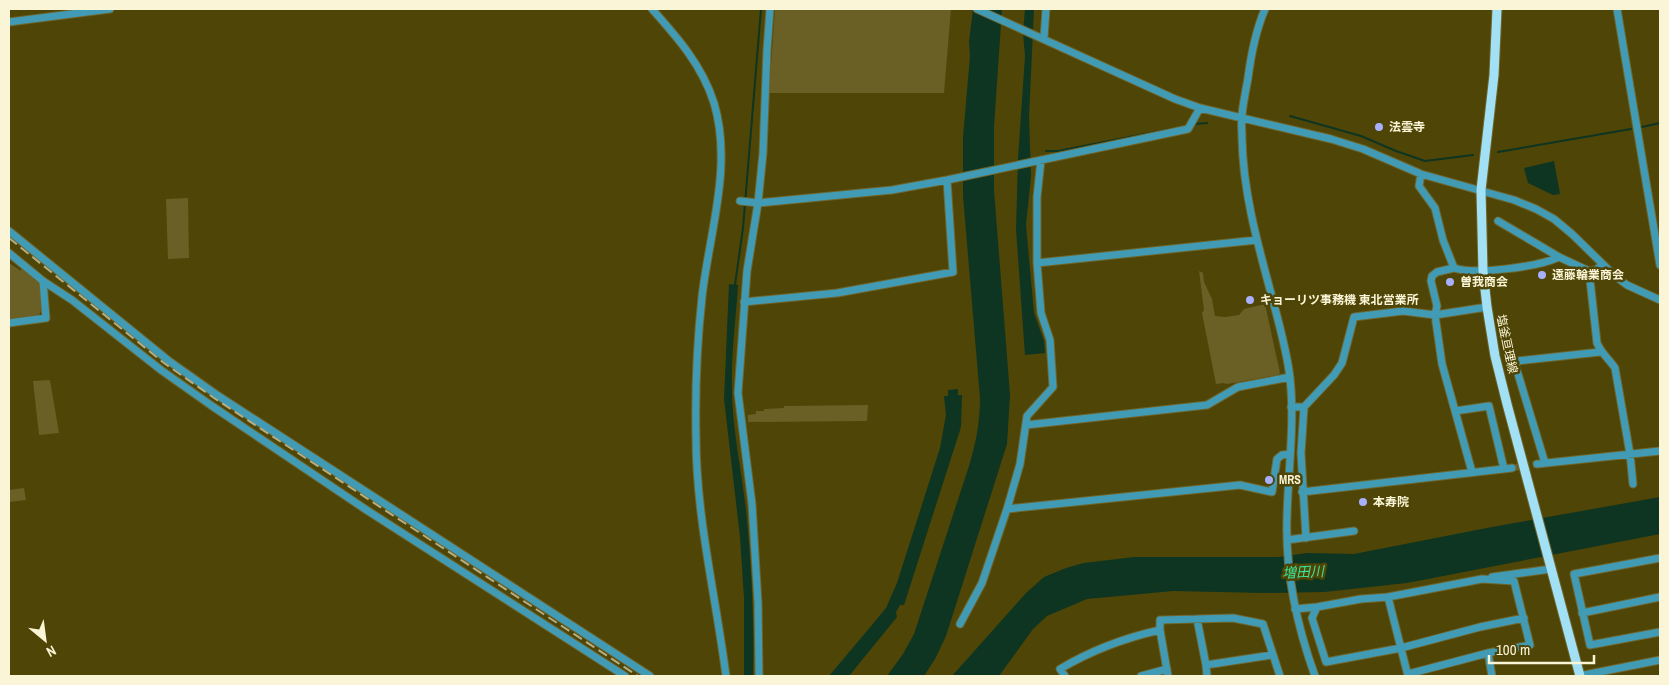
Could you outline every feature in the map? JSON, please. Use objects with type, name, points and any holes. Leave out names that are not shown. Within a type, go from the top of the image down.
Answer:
[{"type":"main road","name":"塩釜亘理線","points":[[1497,9],[1494,74],[1481,190],[1486,307],[1495,356],[1580,676]]},
{"type":"street","points":[[9,22],[110,9]]},
{"type":"street","points":[[652,9],[679,40],[699,70],[714,102],[720,131],[720,169],[702,296],[698,344],[696,438],[700,502],[726,676]]},
{"type":"street","points":[[759,676],[758,604],[752,504],[738,393],[746,271],[763,153],[770,9]]},
{"type":"street","points":[[978,9],[1175,99],[1200,108],[1331,139],[1363,149],[1421,174],[1481,190],[1536,208],[1572,234],[1603,265],[1627,285],[1660,300]]},
{"type":"street","points":[[1042,37],[1046,9]]},
{"type":"street","points":[[1265,9],[1251,55],[1242,117],[1245,178],[1257,240],[1285,348],[1290,377],[1291,406],[1287,544],[1293,601],[1315,676]]},
{"type":"street","points":[[1618,9],[1660,265]]},
{"type":"street","points":[[740,201],[756,203],[892,190],[957,178],[1188,130],[1200,108]]},
{"type":"street","points":[[960,624],[982,583],[1007,509],[1020,464],[1027,416],[1053,387],[1050,340],[1041,313],[1038,263],[1040,160]]},
{"type":"street","points":[[1421,174],[1419,186],[1434,208],[1443,240],[1454,268]]},
{"type":"street","points":[[744,302],[837,292],[954,272],[947,180]]},
{"type":"street","points":[[1498,221],[1558,257],[1589,272],[1603,265]]},
{"type":"street","points":[[9,230],[169,361],[217,395],[650,676]]},
{"type":"street","points":[[1038,263],[1257,240]]},
{"type":"street","points":[[9,253],[161,370],[272,447],[625,676]]},
{"type":"street","points":[[1472,472],[1442,364],[1435,315],[1436,306],[1431,281],[1432,276],[1436,272],[1454,268],[1483,271],[1548,262],[1558,257]]},
{"type":"street","points":[[1589,272],[1594,328],[1600,352]]},
{"type":"street","points":[[9,323],[46,318],[43,281]]},
{"type":"street","points":[[1306,538],[1300,453],[1304,407],[1334,375],[1342,363],[1354,317],[1403,311],[1435,315],[1486,307]]},
{"type":"street","points":[[1633,484],[1630,454],[1615,368],[1608,357],[1600,352],[1517,361],[1515,364],[1541,464],[1630,454],[1660,451]]},
{"type":"street","points":[[1026,425],[1207,405],[1238,387],[1290,377]]},
{"type":"street","points":[[1291,406],[1304,407]]},
{"type":"street","points":[[1455,411],[1489,406],[1504,468]]},
{"type":"street","points":[[1007,509],[1240,485],[1272,492],[1277,459],[1282,455],[1290,454]]},
{"type":"street","points":[[1302,492],[1512,468]]},
{"type":"street","points":[[1287,544],[1306,538],[1354,531]]},
{"type":"street","points":[[1660,558],[1574,574],[1590,645],[1660,632]]},
{"type":"street","points":[[1295,609],[1388,597],[1551,567]]},
{"type":"street","points":[[1388,597],[1408,675],[1488,653],[1530,645],[1514,581],[1482,579]]},
{"type":"street","points":[[1582,613],[1660,597]]},
{"type":"street","points":[[1317,606],[1312,618],[1326,662],[1400,648],[1480,626],[1524,618]]},
{"type":"street","points":[[1141,676],[1167,673],[1160,620],[1233,618],[1263,624],[1280,676]]},
{"type":"street","points":[[1197,619],[1207,676]]},
{"type":"street","points":[[1065,676],[1060,669],[1084,655],[1113,643],[1160,630]]},
{"type":"street","points":[[1488,653],[1492,676]]},
{"type":"street","points":[[1206,665],[1272,655]]},
{"type":"street","points":[[1580,676],[1660,660]]},
{"type":"shaded area","points":[[775,9],[951,9],[944,93],[769,93]]},
{"type":"shaded area","points":[[188,198],[189,258],[168,259],[166,199]]},
{"type":"shaded area","points":[[9,263],[21,271],[21,267],[39,281],[43,308],[39,315],[9,320]]},
{"type":"shaded area","points":[[1199,271],[1203,273],[1204,282],[1212,299],[1215,316],[1239,315],[1244,309],[1265,304],[1280,373],[1278,375],[1227,384],[1216,384],[1202,313],[1204,310]]},
{"type":"shaded area","points":[[50,380],[59,433],[39,435],[33,381]]},
{"type":"shaded area","points":[[868,405],[867,421],[748,422],[748,415],[756,414],[756,411],[784,408],[784,406]]},
{"type":"shaded area","points":[[24,488],[26,500],[9,502],[9,490]]},
{"type":"water","points":[[973,9],[1002,9],[994,127],[994,190],[1010,395],[1007,444],[946,636],[935,659],[924,676],[887,676],[903,654],[914,634],[976,441],[980,398],[963,196],[963,137]]},
{"type":"water","points":[[1025,9],[1034,9],[1029,117],[1031,176],[1026,225],[1034,313],[1044,341],[1045,353],[1025,355],[1016,229],[1018,159],[1025,56],[1023,33]]},
{"type":"water","points":[[1554,161],[1560,194],[1553,195],[1528,183],[1524,168]]},
{"type":"water","points":[[729,284],[738,285],[732,362],[732,404],[749,540],[753,618],[753,676],[744,676],[744,598],[740,537],[724,399]]},
{"type":"water","points":[[958,389],[958,395],[962,395],[961,427],[904,605],[900,605],[896,612],[897,617],[849,676],[829,676],[886,608],[897,583],[940,448],[946,415],[944,396],[948,396],[948,390]]},
{"type":"water","name":"増田川","points":[[1660,497],[1660,534],[1407,583],[1324,592],[1173,591],[1087,599],[1047,616],[1033,629],[999,676],[952,676],[1026,593],[1044,577],[1084,563],[1134,557],[1278,557],[1307,553],[1354,554]]},
{"type":"waterway","points":[[735,285],[743,228],[761,9]]},
{"type":"waterway","points":[[1290,116],[1361,136],[1425,161],[1473,155]]},
{"type":"waterway","points":[[1195,124],[1207,123]]},
{"type":"waterway","points":[[1642,127],[1660,123]]},
{"type":"waterway","points":[[1046,151],[1058,151],[1176,128]]},
{"type":"waterway","points":[[1498,152],[1631,129]]},
{"type":"tunnel","points":[[1512,468],[1537,464]]},
{"type":"railway","points":[[9,238],[164,363],[214,398],[638,676]]},
{"type":"place","name":"法雲寺","points":[[1379,127]]},
{"type":"place","name":"遠藤輪業商会","points":[[1542,275]]},
{"type":"place","name":"曽我商会","points":[[1450,282]]},
{"type":"place","name":"キョーリツ事務機 東北営業所","points":[[1250,300]]},
{"type":"place","name":"MRS","points":[[1269,480]]},
{"type":"place","name":"本寿院","points":[[1363,502]]}]
